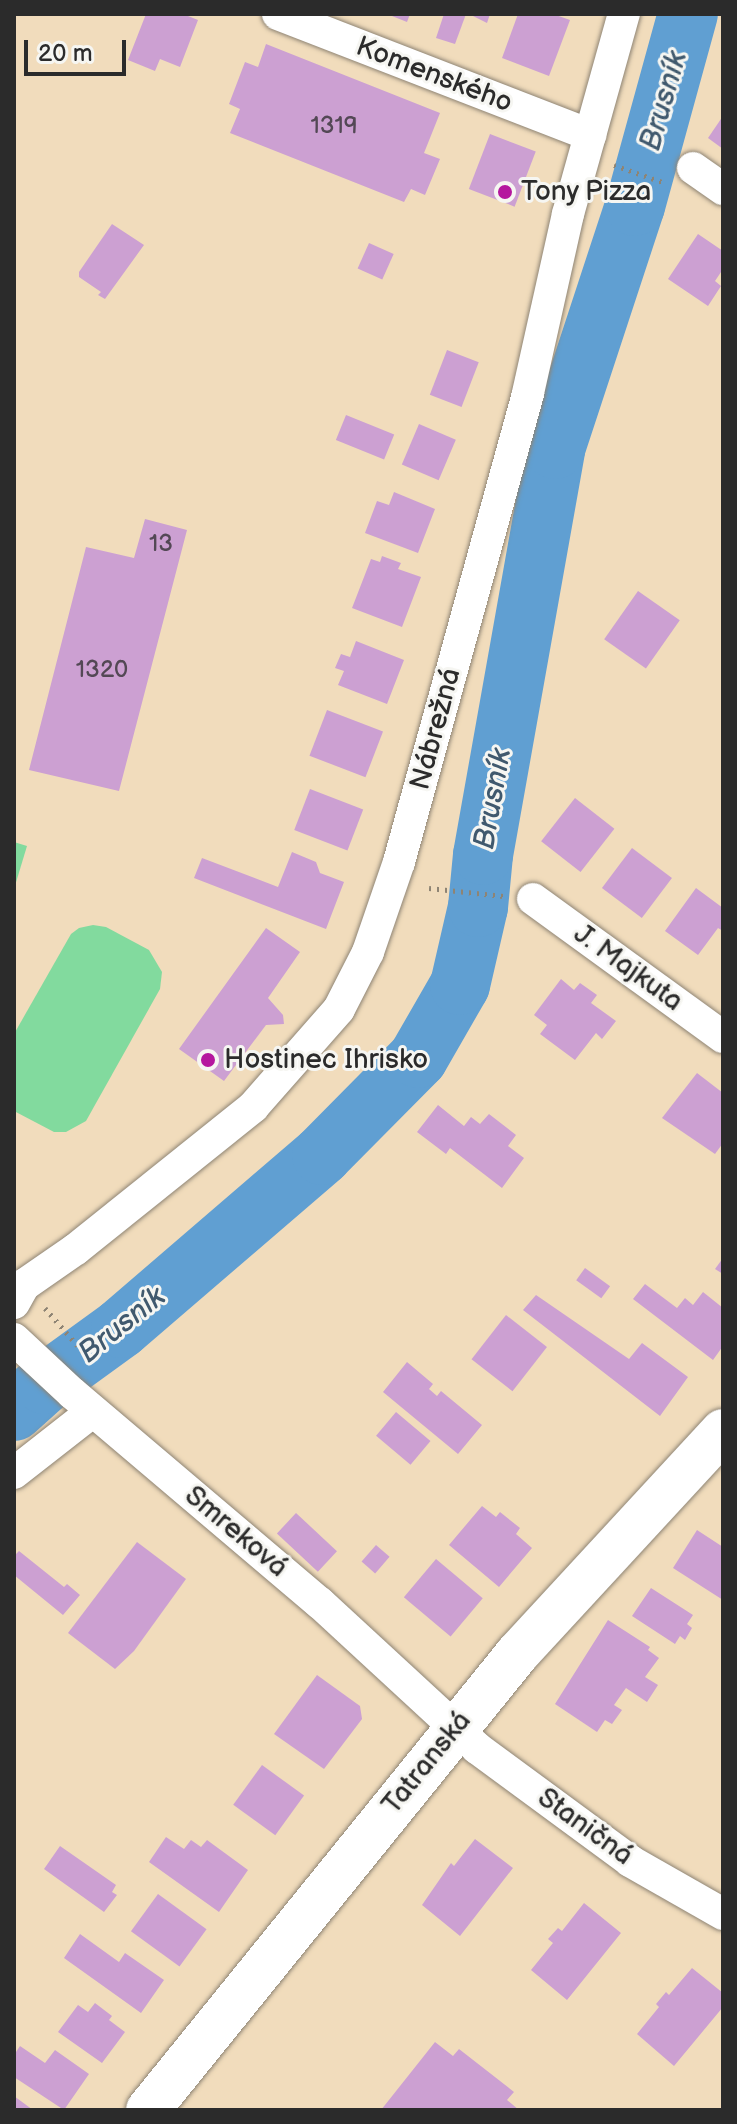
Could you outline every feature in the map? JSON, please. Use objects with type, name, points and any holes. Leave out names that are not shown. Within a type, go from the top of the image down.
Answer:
[{"type":"main road","name":"Tatranská","points":[[148,2110],[455,1727],[518,1653],[723,1431]]},
{"type":"street","name":"Komenského","points":[[278,14],[598,148]]},
{"type":"street","name":"Nábrežná","points":[[14,1303],[24,1285],[76,1249],[253,1107],[339,1009],[368,952],[399,862],[598,148],[624,14]]},
{"type":"street","points":[[683,177],[723,189]]},
{"type":"street","name":"J. Majkuta","points":[[533,899],[723,1037]]},
{"type":"street","name":"Smreková","points":[[24,1348],[82,1402],[320,1603],[455,1727]]},
{"type":"street","points":[[14,1473],[82,1402]]},
{"type":"street","name":"Staničná","points":[[455,1727],[477,1748],[630,1861],[723,1914]]},
{"type":"path","points":[[598,148],[683,177]]},
{"type":"path","points":[[429,888],[533,899]]},
{"type":"path","points":[[62,1327],[98,1370]]},
{"type":"green space","points":[[14,842],[27,846],[14,889]]},
{"type":"green space","points":[[93,925],[106,927],[149,950],[162,972],[160,989],[86,1121],[66,1132],[54,1132],[14,1111],[14,1034],[71,934],[79,928]]},
{"type":"building","points":[[146,14],[183,14],[198,20],[180,67],[160,59],[155,71],[128,60]]},
{"type":"building","points":[[387,14],[410,14],[407,22]]},
{"type":"building","points":[[444,14],[466,14],[455,44],[436,38]]},
{"type":"building","points":[[469,14],[490,14],[487,23]]},
{"type":"building","points":[[518,14],[553,14],[570,20],[549,76],[502,58]]},
{"type":"building","points":[[266,44],[440,113],[424,153],[440,159],[425,195],[411,189],[404,202],[230,133],[240,109],[229,104],[245,62],[258,67]]},
{"type":"building","points":[[723,116],[723,149],[708,138]]},
{"type":"building","points":[[490,134],[536,152],[515,207],[469,189]]},
{"type":"building","points":[[112,224],[144,245],[105,299],[98,295],[101,292],[79,277],[79,272]]},
{"type":"building","points":[[698,234],[723,251],[723,269],[715,281],[721,286],[708,306],[668,279]]},
{"type":"building","points":[[369,243],[394,254],[382,280],[358,269]]},
{"type":"building","points":[[447,350],[479,362],[462,407],[430,395]]},
{"type":"building","points":[[346,415],[394,434],[384,460],[336,440]]},
{"type":"building","points":[[419,424],[456,440],[439,480],[402,465]]},
{"type":"building","points":[[394,492],[435,509],[418,553],[365,533],[377,501],[389,505]]},
{"type":"building","points":[[145,519],[187,530],[119,791],[29,770],[86,547],[134,558]]},
{"type":"building","points":[[382,556],[401,563],[398,569],[421,577],[402,627],[352,608],[371,559],[380,562]]},
{"type":"building","points":[[638,591],[680,620],[646,669],[604,639]]},
{"type":"building","points":[[356,641],[404,660],[387,704],[338,685],[344,671],[335,668],[341,654],[350,657]]},
{"type":"building","points":[[327,710],[383,732],[365,777],[309,756]]},
{"type":"building","points":[[310,789],[363,809],[347,851],[294,830]]},
{"type":"building","points":[[575,798],[614,829],[581,872],[541,841]]},
{"type":"building","points":[[632,848],[672,878],[642,918],[602,888]]},
{"type":"building","points":[[292,852],[316,862],[320,873],[344,882],[326,929],[194,878],[202,858],[278,887]]},
{"type":"building","points":[[696,888],[723,908],[723,931],[718,928],[698,955],[665,931]]},
{"type":"building","points":[[266,928],[300,952],[268,998],[283,1015],[284,1024],[266,1025],[224,1081],[179,1049]]},
{"type":"building","points":[[561,979],[574,990],[580,983],[597,995],[591,1003],[616,1021],[602,1039],[596,1033],[575,1060],[540,1034],[547,1025],[534,1015]]},
{"type":"building","points":[[697,1073],[723,1093],[723,1143],[715,1154],[662,1118]]},
{"type":"building","points":[[438,1105],[464,1126],[471,1117],[480,1124],[489,1114],[516,1135],[508,1146],[524,1158],[502,1188],[450,1148],[446,1154],[417,1132]]},
{"type":"building","points":[[723,1258],[723,1274],[715,1269]]},
{"type":"building","points":[[585,1268],[610,1286],[601,1298],[576,1280]]},
{"type":"building","points":[[645,1284],[677,1308],[685,1298],[693,1305],[703,1292],[723,1308],[723,1346],[713,1360],[633,1299]]},
{"type":"building","points":[[536,1295],[629,1359],[642,1343],[688,1377],[660,1416],[523,1310]]},
{"type":"building","points":[[506,1315],[547,1347],[512,1391],[472,1359]]},
{"type":"building","points":[[407,1362],[433,1384],[429,1389],[437,1396],[441,1391],[482,1425],[458,1454],[383,1392]]},
{"type":"building","points":[[396,1412],[430,1441],[411,1465],[376,1436]]},
{"type":"building","points":[[482,1506],[496,1517],[500,1512],[520,1528],[516,1534],[532,1548],[499,1587],[449,1545]]},
{"type":"building","points":[[296,1513],[337,1551],[318,1572],[277,1533]]},
{"type":"building","points":[[697,1530],[723,1547],[723,1600],[673,1568]]},
{"type":"building","points":[[137,1542],[186,1579],[134,1651],[115,1669],[68,1633]]},
{"type":"building","points":[[376,1545],[390,1557],[375,1573],[362,1562]]},
{"type":"building","points":[[19,1551],[64,1587],[67,1584],[80,1595],[63,1615],[14,1575],[14,1556]]},
{"type":"building","points":[[436,1559],[483,1598],[451,1637],[404,1597]]},
{"type":"building","points":[[651,1588],[693,1615],[687,1624],[692,1628],[685,1640],[680,1636],[675,1644],[632,1616]]},
{"type":"building","points":[[608,1620],[650,1647],[648,1650],[659,1658],[645,1677],[658,1685],[647,1702],[626,1688],[614,1705],[622,1710],[612,1724],[605,1720],[597,1732],[555,1704]]},
{"type":"building","points":[[317,1675],[360,1706],[362,1719],[324,1769],[274,1734]]},
{"type":"building","points":[[262,1765],[304,1796],[275,1835],[233,1805]]},
{"type":"building","points":[[166,1837],[184,1849],[191,1840],[201,1847],[207,1840],[248,1870],[219,1912],[149,1862]]},
{"type":"building","points":[[475,1839],[513,1868],[460,1936],[422,1905],[451,1863],[454,1866]]},
{"type":"building","points":[[60,1846],[116,1885],[112,1892],[117,1895],[104,1912],[44,1869]]},
{"type":"building","points":[[158,1894],[207,1929],[180,1966],[131,1931]]},
{"type":"building","points":[[584,1903],[621,1933],[567,2000],[531,1970],[553,1943],[548,1939],[558,1928],[562,1931]]},
{"type":"building","points":[[80,1934],[119,1962],[125,1953],[164,1980],[141,2013],[64,1958]]},
{"type":"building","points":[[692,1968],[723,1993],[723,2007],[674,2066],[637,2034],[659,2007],[656,2004],[666,1992],[669,1995]]},
{"type":"building","points":[[95,2003],[112,2016],[109,2020],[125,2032],[102,2063],[58,2032],[78,2005],[88,2012]]},
{"type":"building","points":[[435,2042],[453,2056],[459,2049],[514,2092],[507,2100],[519,2110],[381,2110]]},
{"type":"building","points":[[20,2046],[45,2063],[55,2050],[89,2074],[64,2110],[14,2077],[14,2055]]},
{"type":"building","points":[[14,2096],[33,2110],[14,2110]]},
{"type":"waterway","name":"Brusník","points":[[14,1411],[44,1384],[121,1328],[322,1155],[418,1058],[460,985],[478,907],[483,855],[555,449],[635,206],[688,14]]},
{"type":"place","name":"Tony Pizza","points":[[505,192]]},
{"type":"place","name":"Hostinec Ihrisko","points":[[208,1060]]}]
